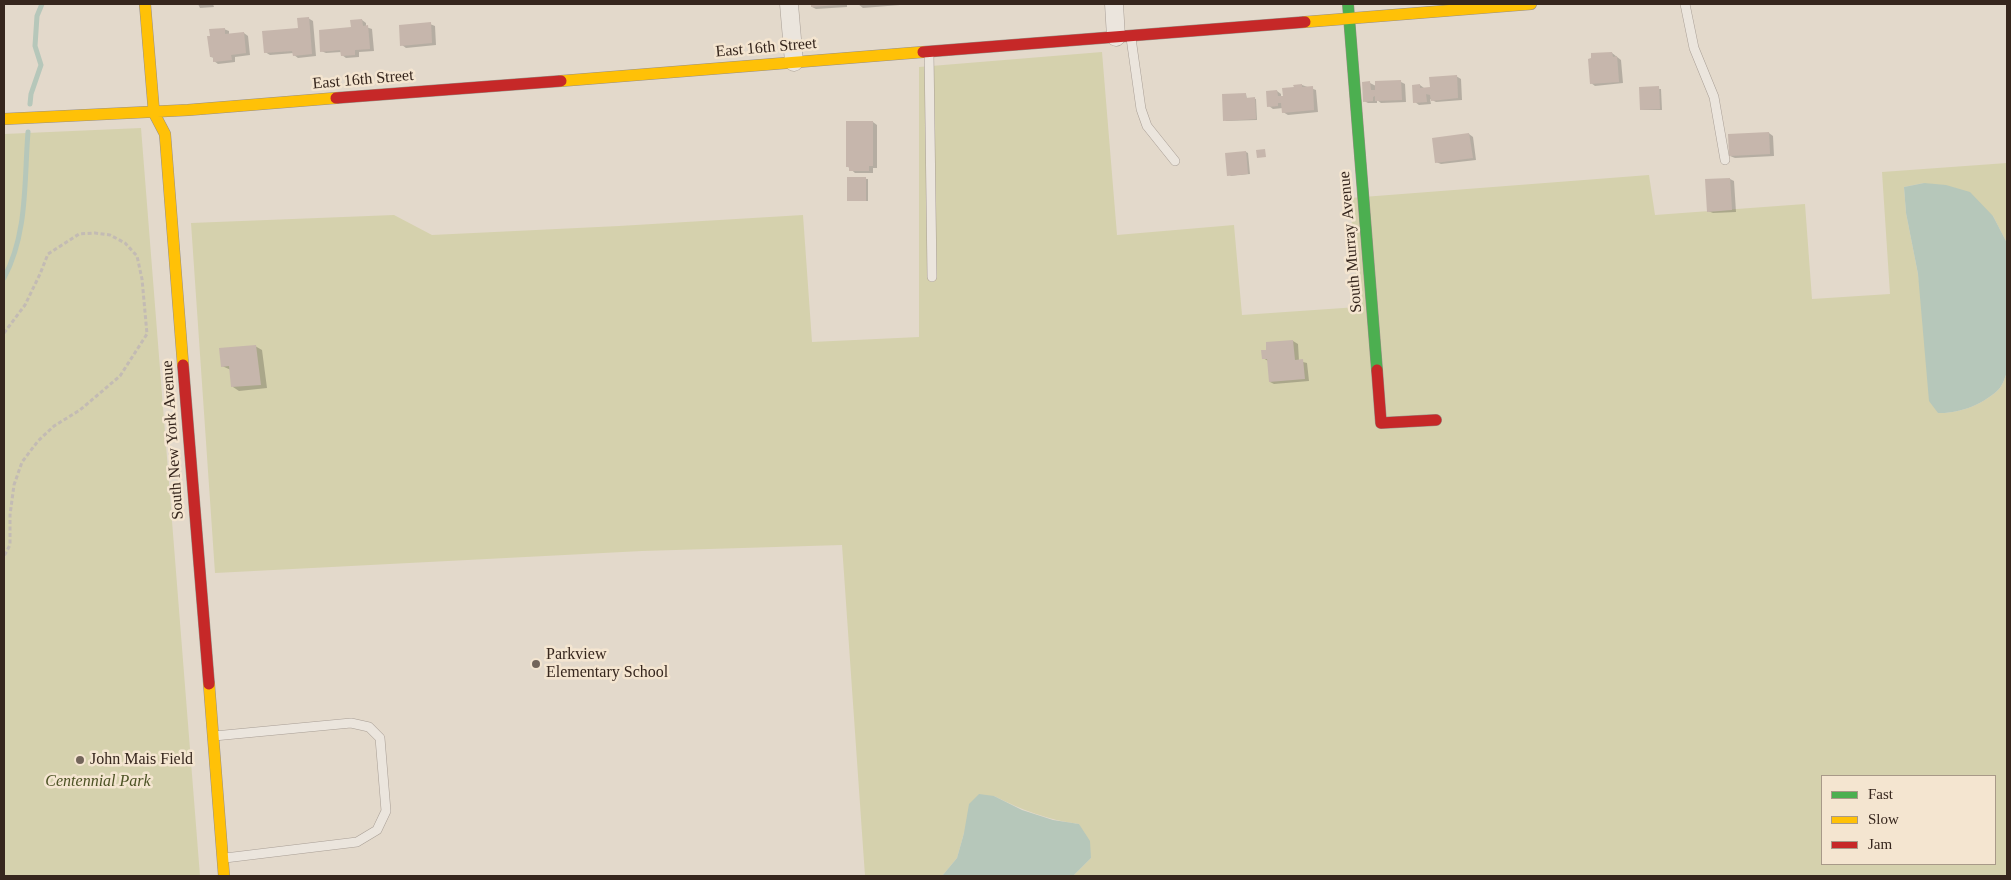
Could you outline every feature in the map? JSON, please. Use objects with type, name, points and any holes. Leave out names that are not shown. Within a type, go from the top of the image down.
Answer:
[{"type":"street","name":"South New York Avenue","points":[[145,4],[154,113],[165,134],[224,876]]},
{"type":"street","points":[[789,4],[794,62]]},
{"type":"street","points":[[1114,4],[1124,36]]},
{"type":"street","name":"South Murray Avenue","points":[[1348,4],[1381,423],[1436,420]]},
{"type":"street","name":"East 16th Street","points":[[4,119],[154,113],[1531,4]]},
{"type":"lane","points":[[1685,4],[1694,48],[1714,97],[1725,160]]},
{"type":"lane","points":[[1124,36],[1141,109],[1147,126],[1175,161]]},
{"type":"lane","points":[[929,51],[932,277]]},
{"type":"lane","points":[[213,736],[351,723],[369,727],[380,738],[386,811],[377,830],[357,842],[222,858]]},
{"type":"path","points":[[4,333],[25,305],[48,254],[79,234],[95,233],[110,235],[125,243],[137,256],[142,279],[147,334],[120,376],[80,410],[54,426],[38,440],[22,462],[14,485],[10,515],[10,545],[4,556]]},
{"type":"green space","points":[[1102,52],[1117,235],[1234,225],[1242,315],[1358,307],[1350,198],[1649,175],[1655,215],[1805,204],[1812,299],[1890,294],[1882,172],[2007,163],[2007,243],[1993,216],[1924,183],[1904,187],[1906,213],[1918,274],[1938,413],[1963,410],[1986,399],[2000,387],[2007,372],[2007,876],[1073,876],[1091,858],[1079,824],[1035,814],[994,796],[964,833],[957,858],[942,876],[865,876],[842,545],[642,551],[215,573],[191,223],[394,215],[432,235],[803,215],[812,342],[919,337],[919,67]]},
{"type":"green space","name":"Centennial Park","points":[[141,128],[200,876],[4,876],[4,134]]},
{"type":"shaded area","points":[[1924,183],[1946,185],[1970,192],[1993,216],[2007,243],[2007,372],[2000,387],[1986,399],[1963,410],[1946,413],[1938,413],[1929,401],[1918,274],[1906,213],[1904,187]]},
{"type":"shaded area","points":[[979,794],[994,796],[1022,810],[1053,820],[1079,824],[1090,841],[1091,858],[1073,876],[942,876],[957,858],[969,804]]},
{"type":"building","points":[[811,4],[837,4],[837,5],[811,7]]},
{"type":"building","points":[[309,17],[312,54],[293,56],[292,51],[264,53],[262,31],[298,28],[297,18]]},
{"type":"building","points":[[362,19],[363,26],[368,25],[370,49],[355,50],[355,55],[341,56],[340,50],[320,52],[319,30],[351,27],[350,20]]},
{"type":"building","points":[[431,22],[432,43],[400,46],[399,25]]},
{"type":"building","points":[[225,28],[225,34],[244,32],[246,53],[231,55],[232,60],[213,62],[213,57],[210,57],[207,36],[210,36],[209,29]]},
{"type":"building","points":[[1612,52],[1613,57],[1617,56],[1619,82],[1590,84],[1588,59],[1591,58],[1591,53]]},
{"type":"building","points":[[1457,75],[1458,98],[1431,101],[1430,95],[1426,94],[1427,102],[1413,103],[1412,85],[1420,84],[1420,88],[1430,87],[1429,77]]},
{"type":"building","points":[[1401,80],[1402,100],[1375,101],[1375,96],[1373,101],[1363,102],[1362,82],[1370,81],[1371,90],[1375,90],[1375,81]]},
{"type":"building","points":[[1302,84],[1302,87],[1313,86],[1314,110],[1282,113],[1281,103],[1278,103],[1278,106],[1267,107],[1266,91],[1277,90],[1278,96],[1283,96],[1282,88]]},
{"type":"building","points":[[1659,86],[1660,109],[1640,110],[1639,87]]},
{"type":"building","points":[[1246,93],[1246,98],[1255,97],[1256,119],[1223,121],[1222,94]]},
{"type":"building","points":[[846,121],[873,121],[873,166],[869,166],[869,171],[849,171],[849,167],[846,167]]},
{"type":"building","points":[[1769,132],[1770,154],[1729,156],[1728,134]]},
{"type":"building","points":[[1469,133],[1473,158],[1435,163],[1432,138]]},
{"type":"building","points":[[1265,149],[1266,157],[1257,158],[1256,150]]},
{"type":"building","points":[[1246,151],[1248,174],[1227,176],[1225,153]]},
{"type":"building","points":[[847,177],[866,177],[866,201],[847,201]]},
{"type":"building","points":[[1730,178],[1732,210],[1707,212],[1705,179]]},
{"type":"building","points":[[1293,340],[1295,360],[1303,359],[1305,379],[1269,382],[1267,359],[1262,359],[1261,350],[1266,350],[1266,342]]},
{"type":"building","points":[[256,345],[261,385],[231,387],[229,366],[221,367],[219,348]]},
{"type":"waterway","points":[[30,104],[31,94],[41,65],[35,46],[37,16],[42,4]]},
{"type":"waterway","points":[[4,278],[12,261],[21,225],[28,132]]},
{"type":"traffic: fast","points":[[1348,4],[1377,370]]},
{"type":"traffic: slow","points":[[145,4],[154,113],[165,134],[183,365]]},
{"type":"traffic: slow","points":[[1305,22],[1531,4]]},
{"type":"traffic: slow","points":[[561,81],[923,52]]},
{"type":"traffic: slow","points":[[4,119],[188,110],[336,98]]},
{"type":"traffic: slow","points":[[209,684],[224,876]]},
{"type":"traffic: jam","points":[[923,52],[1305,22]]},
{"type":"traffic: jam","points":[[336,98],[561,81]]},
{"type":"traffic: jam","points":[[183,365],[209,684]]},
{"type":"traffic: jam","points":[[1377,370],[1381,423],[1436,420]]},
{"type":"place","name":"Parkview Elementary School","points":[[536,664]]},
{"type":"place","name":"John Mais Field","points":[[80,760]]}]
